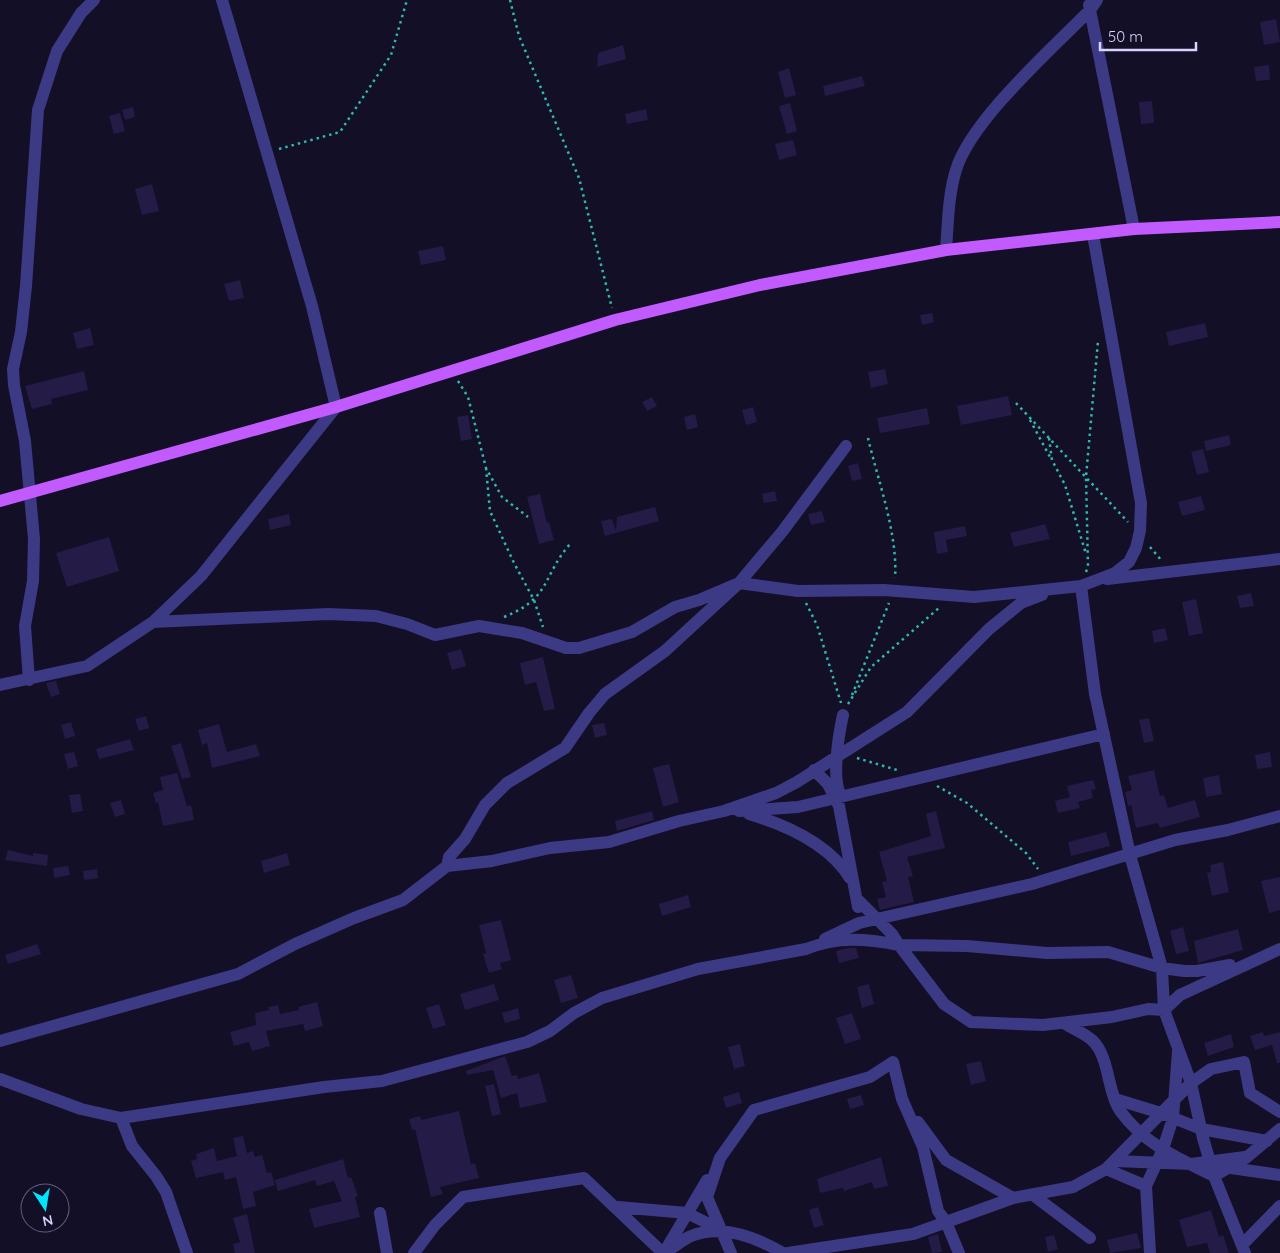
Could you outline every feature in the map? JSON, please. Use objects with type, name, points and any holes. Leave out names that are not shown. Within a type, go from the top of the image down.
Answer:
[{"type":"main road","points":[[0,501],[336,407],[615,320],[760,285],[946,250],[1134,229],[1280,222]]},
{"type":"street","points":[[29,680],[25,626],[35,562],[25,441],[14,385],[13,369],[21,332],[26,286],[38,110],[57,50],[81,13],[94,0]]},
{"type":"street","points":[[0,686],[87,666],[153,622],[201,576],[336,407],[312,306],[222,0]]},
{"type":"street","points":[[1092,3],[1134,229]]},
{"type":"street","points":[[946,250],[956,170],[971,138],[998,104],[1092,3]]},
{"type":"street","points":[[153,622],[328,614],[376,616],[399,621],[435,636],[479,626],[522,633],[566,648],[580,648],[632,632],[674,607],[699,600],[739,583],[798,591],[894,591],[974,596],[1050,590],[1080,586],[1100,580],[1115,573],[1128,562],[1136,548],[1142,503],[1093,235]]},
{"type":"street","points":[[447,866],[449,858],[465,839],[486,805],[507,783],[565,748],[589,713],[605,694],[665,651],[739,583],[782,532],[846,446]]},
{"type":"street","points":[[1100,580],[1280,559]]},
{"type":"street","points":[[1080,586],[1095,694],[1130,856],[1162,968],[1164,1010],[1171,1033],[1178,1046],[1191,1082],[1214,1176],[1243,1249],[1280,1206]]},
{"type":"street","points":[[0,1041],[238,974],[304,940],[354,918],[403,900],[447,866],[492,861],[550,848],[609,842],[679,820],[724,811],[776,793],[797,782],[915,705],[972,644],[1021,603],[1040,597],[1050,590]]},
{"type":"street","points":[[843,715],[838,742],[838,797],[857,899],[859,923],[869,940]]},
{"type":"street","points":[[724,811],[775,810],[838,797],[1104,734]]},
{"type":"street","points":[[814,770],[838,797]]},
{"type":"street","points":[[724,811],[750,814],[769,820],[820,846],[842,864],[853,881]]},
{"type":"street","points":[[0,1079],[81,1110],[121,1118],[324,1087],[382,1081],[527,1042],[550,1031],[574,1013],[602,998],[698,969],[806,949],[859,923],[1051,878],[1130,856],[1175,840],[1228,830],[1280,816]]},
{"type":"street","points":[[857,899],[892,934],[944,1004],[965,1019],[984,1023],[1064,1023],[1112,1017],[1148,1009],[1164,1010],[1180,995],[1247,962],[1280,949]]},
{"type":"street","points":[[820,943],[855,938],[875,943],[899,945],[967,946],[1047,953],[1108,952],[1162,968],[1197,971],[1247,962]]},
{"type":"street","points":[[1064,1023],[1093,1041],[1099,1051],[1120,1111],[1140,1135],[1162,1149],[1214,1176]]},
{"type":"street","points":[[1175,1100],[1178,1046]]},
{"type":"street","points":[[664,1253],[720,1158],[754,1110],[870,1076],[893,1062],[902,1099],[923,1147],[938,1211],[946,1222],[959,1253]]},
{"type":"street","points":[[1150,1253],[1146,1186],[1162,1149],[1167,1115],[1175,1100],[1191,1082],[1211,1069],[1244,1062],[1250,1092],[1280,1112]]},
{"type":"street","points":[[902,1099],[946,1160],[1013,1198]]},
{"type":"street","points":[[1115,1099],[1167,1115],[1201,1129],[1267,1140]]},
{"type":"street","points":[[788,1253],[913,1234],[1013,1198],[1073,1186],[1110,1165],[1140,1135],[1167,1115]]},
{"type":"street","points":[[121,1118],[132,1146],[166,1192],[187,1253]]},
{"type":"street","points":[[1214,1176],[1248,1157],[1280,1129]]},
{"type":"street","points":[[1110,1165],[1191,1164],[1248,1157]]},
{"type":"street","points":[[720,1158],[707,1197],[731,1253]]},
{"type":"street","points":[[1110,1165],[1146,1186]]},
{"type":"street","points":[[1231,1168],[1280,1175]]},
{"type":"street","points":[[414,1253],[435,1225],[462,1197],[584,1178],[664,1253]]},
{"type":"street","points":[[1033,1195],[1090,1238]]},
{"type":"street","points":[[618,1208],[687,1213],[721,1230],[760,1240],[783,1253]]},
{"type":"street","points":[[380,1212],[387,1253]]},
{"type":"street","points":[[664,1253],[690,1236],[721,1230]]},
{"type":"street","points":[[852,1242],[860,1253]]},
{"type":"path","points":[[267,152],[340,132],[391,55],[407,0]]},
{"type":"path","points":[[510,0],[518,36],[579,178],[615,320]]},
{"type":"path","points":[[1080,586],[1088,566],[1086,478],[1098,340]]},
{"type":"path","points":[[452,371],[468,397],[486,468],[490,511],[514,563],[534,600],[543,627],[552,643]]},
{"type":"path","points":[[1016,403],[1171,572]]},
{"type":"path","points":[[1028,416],[1065,485],[1087,557]]},
{"type":"path","points":[[1049,437],[1052,460]]},
{"type":"path","points":[[843,715],[894,591],[896,565],[892,534],[868,438]]},
{"type":"path","points":[[486,468],[502,497],[528,517]]},
{"type":"path","points":[[503,617],[534,600],[544,589],[559,556],[571,543]]},
{"type":"path","points":[[798,591],[812,612],[817,625],[843,715]]},
{"type":"path","points":[[852,695],[871,668],[943,604]]},
{"type":"path","points":[[838,755],[897,770]]},
{"type":"path","points":[[921,777],[967,803],[998,831],[1013,841],[1042,873],[1051,878]]},
{"type":"building","points":[[1276,19],[1280,42],[1264,45],[1260,22]]},
{"type":"building","points":[[623,45],[626,59],[597,67],[598,53]]},
{"type":"building","points":[[1269,65],[1270,80],[1256,81],[1254,67]]},
{"type":"building","points":[[789,68],[796,95],[785,98],[778,72]]},
{"type":"building","points":[[862,76],[865,86],[825,96],[823,86]]},
{"type":"building","points":[[1152,101],[1154,123],[1141,124],[1139,102]]},
{"type":"building","points":[[790,103],[797,131],[787,134],[779,106]]},
{"type":"building","points":[[133,107],[135,117],[125,120],[122,110]]},
{"type":"building","points":[[646,109],[648,120],[627,124],[625,114]]},
{"type":"building","points":[[120,113],[125,131],[114,134],[109,116]]},
{"type":"building","points":[[793,140],[797,155],[779,160],[775,144]]},
{"type":"building","points":[[152,184],[159,211],[142,215],[135,189]]},
{"type":"building","points":[[443,246],[446,260],[421,265],[418,251]]},
{"type":"building","points":[[240,280],[244,298],[229,301],[224,284]]},
{"type":"building","points":[[932,313],[934,322],[922,325],[920,315]]},
{"type":"building","points":[[1205,323],[1208,337],[1169,346],[1166,332]]},
{"type":"building","points":[[90,328],[94,345],[77,349],[73,333]]},
{"type":"building","points":[[885,369],[888,384],[871,388],[868,372]]},
{"type":"building","points":[[84,371],[88,390],[51,399],[52,404],[32,409],[25,386]]},
{"type":"building","points":[[1008,396],[1012,415],[961,425],[957,406]]},
{"type":"building","points":[[652,397],[657,406],[647,411],[642,402]]},
{"type":"building","points":[[753,407],[757,422],[746,425],[742,410]]},
{"type":"building","points":[[927,408],[930,424],[880,433],[877,418]]},
{"type":"building","points":[[695,414],[698,427],[687,430],[684,417]]},
{"type":"building","points":[[468,415],[472,439],[461,441],[457,417]]},
{"type":"building","points":[[1229,435],[1231,445],[1206,451],[1204,441]]},
{"type":"building","points":[[1203,449],[1209,472],[1197,475],[1191,452]]},
{"type":"building","points":[[858,463],[862,479],[852,481],[848,466]]},
{"type":"building","points":[[775,491],[777,501],[764,503],[762,494]]},
{"type":"building","points":[[540,494],[547,523],[549,522],[554,540],[539,544],[527,497]]},
{"type":"building","points":[[1201,496],[1205,510],[1182,516],[1178,502]]},
{"type":"building","points":[[655,507],[659,521],[605,536],[601,521],[612,519],[616,531],[617,517]]},
{"type":"building","points":[[822,511],[825,522],[811,525],[808,514]]},
{"type":"building","points":[[289,514],[291,525],[270,530],[268,519]]},
{"type":"building","points":[[1045,524],[1050,539],[1014,547],[1010,533]]},
{"type":"building","points":[[965,526],[967,536],[946,540],[948,552],[937,554],[934,532]]},
{"type":"building","points":[[109,537],[119,571],[67,587],[56,553]]},
{"type":"building","points":[[1251,593],[1254,606],[1240,608],[1237,596]]},
{"type":"building","points":[[1196,599],[1203,633],[1189,636],[1182,602]]},
{"type":"building","points":[[1165,628],[1168,640],[1154,643],[1152,631]]},
{"type":"building","points":[[461,649],[466,666],[452,670],[447,653]]},
{"type":"building","points":[[543,657],[555,709],[544,711],[536,682],[525,685],[520,663]]},
{"type":"building","points":[[56,681],[60,694],[51,697],[46,683]]},
{"type":"building","points":[[146,716],[149,728],[139,731],[135,719]]},
{"type":"building","points":[[1149,718],[1154,741],[1144,743],[1139,720]]},
{"type":"building","points":[[71,722],[75,736],[65,739],[61,725]]},
{"type":"building","points":[[604,723],[607,735],[595,738],[592,725]]},
{"type":"building","points":[[219,724],[227,752],[256,744],[260,756],[212,768],[207,743],[202,745],[198,730]]},
{"type":"building","points":[[130,739],[134,750],[99,759],[96,749]]},
{"type":"building","points":[[181,743],[191,777],[182,779],[171,746]]},
{"type":"building","points":[[74,752],[78,766],[68,769],[64,754]]},
{"type":"building","points":[[1270,752],[1272,767],[1257,769],[1255,755]]},
{"type":"building","points":[[669,764],[679,802],[663,807],[653,768]]},
{"type":"building","points":[[1154,770],[1160,796],[1164,795],[1168,808],[1195,800],[1200,817],[1160,828],[1158,823],[1136,828],[1131,805],[1128,806],[1125,792],[1132,790],[1128,776]]},
{"type":"building","points":[[177,773],[187,806],[191,805],[194,820],[163,826],[158,802],[156,803],[153,793],[163,790],[160,777]]},
{"type":"building","points":[[1219,775],[1222,794],[1206,797],[1203,778]]},
{"type":"building","points":[[1093,780],[1096,789],[1091,790],[1093,798],[1078,802],[1080,808],[1058,813],[1055,801],[1070,797],[1067,786]]},
{"type":"building","points":[[80,794],[83,811],[72,813],[69,795]]},
{"type":"building","points":[[121,800],[125,814],[115,817],[110,803]]},
{"type":"building","points":[[652,811],[654,820],[617,831],[615,821]]},
{"type":"building","points":[[936,811],[945,848],[907,857],[913,876],[908,877],[914,902],[880,910],[877,899],[886,897],[882,882],[887,881],[879,852],[931,836],[926,814]]},
{"type":"building","points":[[1106,832],[1110,846],[1071,856],[1068,842]]},
{"type":"building","points":[[8,850],[33,856],[33,853],[48,855],[47,866],[5,860]]},
{"type":"building","points":[[287,853],[290,865],[264,873],[261,861]]},
{"type":"building","points":[[1223,862],[1229,892],[1212,896],[1207,873],[1211,872],[1210,865]]},
{"type":"building","points":[[68,866],[70,875],[54,878],[53,868]]},
{"type":"building","points":[[97,869],[98,878],[84,880],[83,871]]},
{"type":"building","points":[[1280,877],[1280,910],[1269,913],[1261,881]]},
{"type":"building","points":[[688,895],[691,907],[662,916],[659,904]]},
{"type":"building","points":[[501,920],[511,960],[500,963],[502,969],[489,973],[483,954],[486,953],[479,925]]},
{"type":"building","points":[[1183,927],[1189,951],[1176,954],[1170,931]]},
{"type":"building","points":[[1238,929],[1243,950],[1198,963],[1194,941]]},
{"type":"building","points":[[37,944],[41,954],[8,964],[5,955]]},
{"type":"building","points":[[856,948],[859,958],[839,963],[836,951]]},
{"type":"building","points":[[571,975],[578,998],[561,1003],[554,980]]},
{"type":"building","points":[[494,984],[499,1000],[465,1010],[460,994]]},
{"type":"building","points":[[869,984],[874,1004],[862,1008],[857,987]]},
{"type":"building","points":[[317,1002],[323,1026],[305,1031],[303,1024],[266,1031],[270,1046],[252,1051],[249,1042],[234,1046],[230,1032],[256,1025],[255,1013],[269,1010],[268,1007],[278,1005],[280,1014],[299,1010],[298,1007]]},
{"type":"building","points":[[439,1004],[446,1025],[433,1029],[426,1008]]},
{"type":"building","points":[[518,1008],[520,1019],[505,1023],[502,1013]]},
{"type":"building","points":[[852,1013],[861,1039],[845,1044],[836,1018]]},
{"type":"building","points":[[1263,1032],[1264,1036],[1280,1032],[1280,1063],[1277,1063],[1272,1045],[1255,1050],[1250,1036]]},
{"type":"building","points":[[1231,1034],[1234,1047],[1208,1056],[1204,1043]]},
{"type":"building","points":[[740,1044],[745,1066],[734,1069],[728,1047]]},
{"type":"building","points":[[505,1056],[512,1076],[517,1075],[518,1079],[539,1073],[547,1102],[520,1108],[517,1093],[501,1098],[493,1070],[467,1075],[466,1071]]},
{"type":"building","points":[[981,1061],[986,1081],[971,1085],[966,1064]]},
{"type":"building","points":[[494,1084],[501,1114],[492,1116],[485,1086]]},
{"type":"building","points":[[739,1092],[742,1103],[726,1108],[723,1097]]},
{"type":"building","points":[[861,1095],[864,1105],[850,1109],[847,1099]]},
{"type":"building","points":[[459,1111],[471,1164],[475,1163],[479,1178],[440,1187],[443,1194],[431,1197],[415,1129],[412,1130],[409,1119],[420,1116],[421,1120]]},
{"type":"building","points":[[243,1136],[247,1153],[253,1151],[255,1157],[262,1155],[267,1173],[271,1172],[275,1185],[253,1192],[256,1206],[243,1209],[236,1177],[225,1180],[223,1172],[196,1178],[191,1161],[197,1159],[196,1154],[214,1148],[217,1161],[237,1156],[233,1138]]},
{"type":"building","points":[[881,1157],[888,1186],[874,1189],[872,1182],[844,1191],[843,1188],[820,1193],[817,1179]]},
{"type":"building","points":[[343,1159],[348,1178],[351,1177],[358,1196],[355,1197],[360,1217],[314,1228],[309,1209],[342,1201],[334,1181],[317,1186],[315,1180],[278,1191],[275,1180]]},
{"type":"building","points":[[818,1207],[824,1225],[814,1228],[809,1210]]},
{"type":"building","points":[[1211,1210],[1219,1237],[1223,1235],[1229,1253],[1210,1253],[1207,1243],[1187,1247],[1179,1220]]},
{"type":"building","points":[[247,1214],[255,1253],[235,1253],[233,1244],[240,1242],[233,1218]]},
{"type":"building","points":[[1137,1233],[1141,1248],[1110,1253],[1107,1240]]},
{"type":"building","points":[[938,1234],[942,1252],[932,1253],[928,1237]]},
{"type":"building","points":[[1054,1235],[1058,1249],[1048,1252],[1045,1237]]}]
